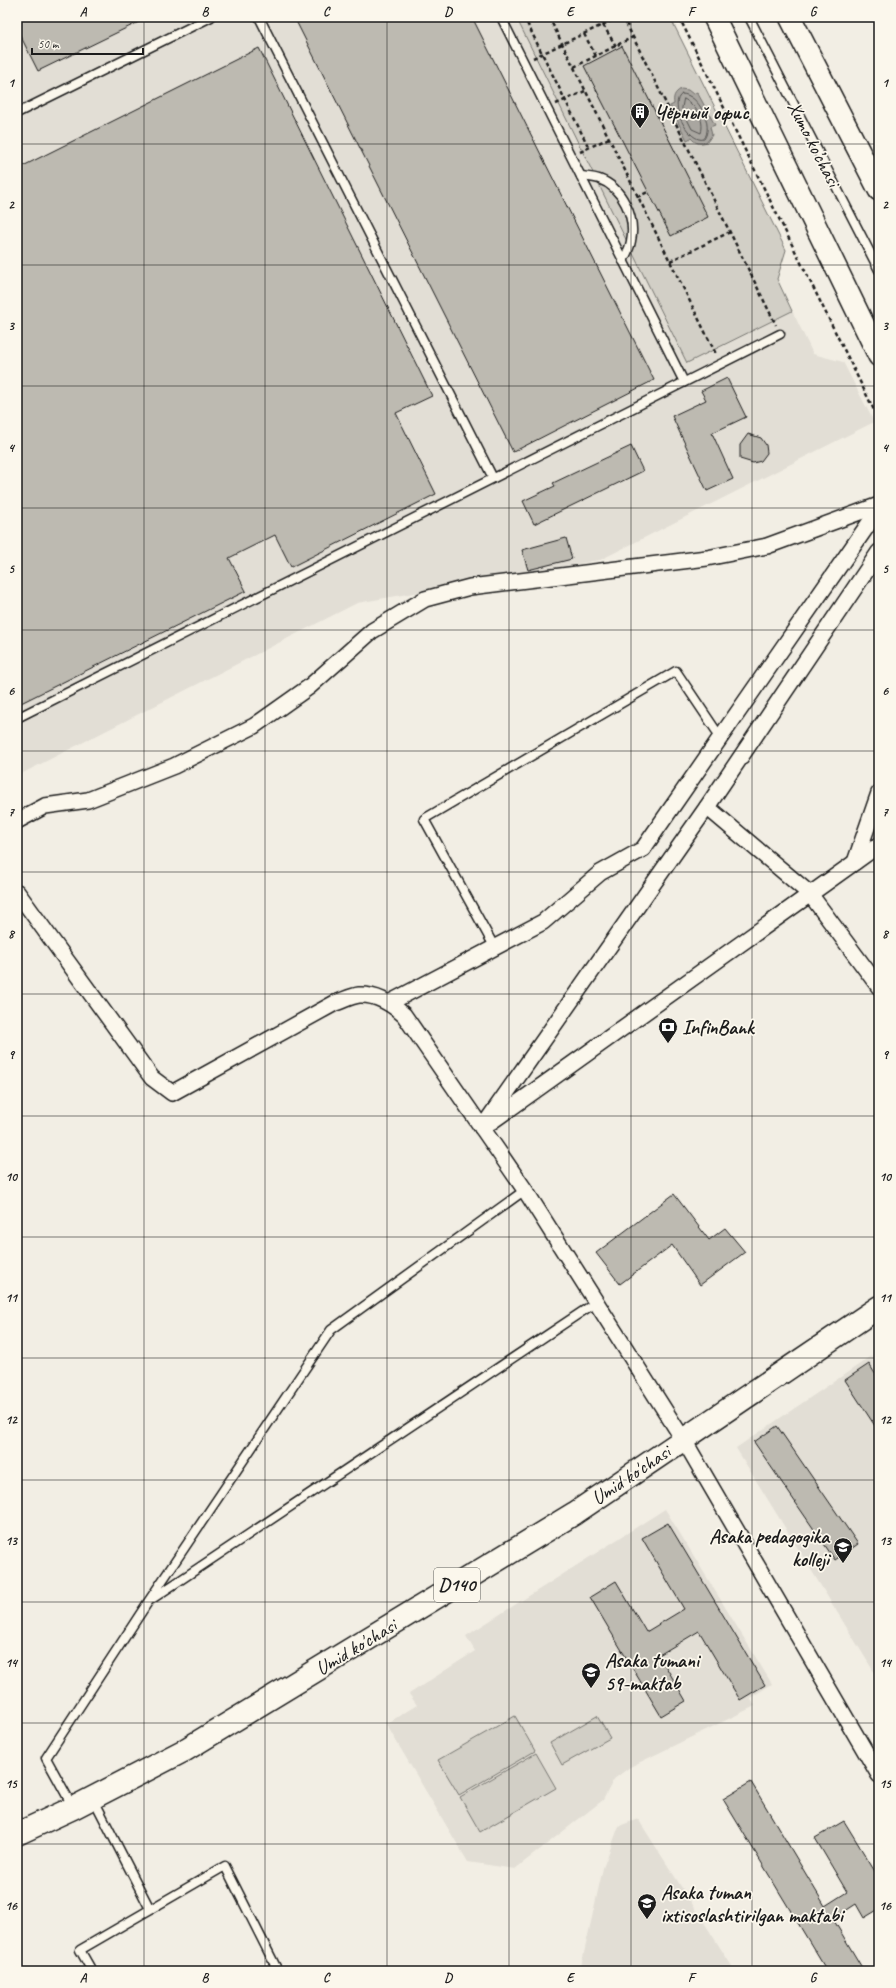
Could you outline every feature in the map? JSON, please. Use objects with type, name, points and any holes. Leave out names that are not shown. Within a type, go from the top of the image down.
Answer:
[{"type":"main road","points":[[714,17],[879,356]]},
{"type":"main road","name":"Xumo ko’chasi","points":[[790,17],[879,190]]},
{"type":"main road","name":"Umid ko'chasi","points":[[17,1834],[93,1798],[199,1742],[575,1513],[879,1307]]},
{"type":"street","points":[[17,821],[45,806],[88,800],[174,766],[254,726],[309,687],[372,631],[425,598],[470,587],[707,558],[767,546],[879,504]]},
{"type":"street","points":[[389,1003],[543,922],[600,873],[643,849],[879,509]]},
{"type":"street","points":[[482,1128],[707,807],[879,552]]},
{"type":"street","points":[[855,862],[879,793]]},
{"type":"street","points":[[707,807],[810,894],[879,987]]},
{"type":"street","points":[[482,1128],[879,845]]},
{"type":"street","points":[[17,892],[152,1078],[172,1094],[335,1003],[358,995],[374,997],[389,1003],[404,1015],[525,1190],[595,1303],[684,1440]]},
{"type":"street","name":"Umid ko'chasi","points":[[684,1440],[879,1776]]},
{"type":"lane","points":[[17,113],[211,17]]},
{"type":"lane","points":[[259,17],[493,478]]},
{"type":"lane","points":[[501,17],[684,382]]},
{"type":"lane","name":"Xumo ko’chasi","points":[[749,17],[879,270]]},
{"type":"lane","points":[[581,176],[599,179],[612,186],[626,202],[632,221],[632,240],[623,261]]},
{"type":"lane","points":[[17,718],[780,334]]},
{"type":"lane","points":[[496,948],[424,819],[676,671],[721,738]]},
{"type":"lane","points":[[73,1808],[46,1758],[148,1602],[331,1330],[525,1190]]},
{"type":"lane","points":[[148,1602],[595,1303]]},
{"type":"lane","points":[[93,1798],[150,1909]]},
{"type":"lane","points":[[92,1971],[80,1950],[225,1866],[278,1971]]},
{"type":"path","points":[[524,17],[589,148]]},
{"type":"path","points":[[549,17],[721,364]]},
{"type":"path","points":[[523,62],[543,54],[619,17]]},
{"type":"path","points":[[623,17],[780,334]]},
{"type":"path","points":[[679,17],[879,420]]},
{"type":"path","points":[[603,25],[616,46]]},
{"type":"path","points":[[584,34],[596,56]]},
{"type":"path","points":[[574,67],[633,37]]},
{"type":"path","points":[[547,109],[586,91]]},
{"type":"path","points":[[571,157],[609,138]]},
{"type":"path","points":[[626,202],[648,192]]},
{"type":"path","points":[[670,261],[730,232]]},
{"type":"shaded area","points":[[17,17],[670,17],[786,250],[777,279],[813,354],[843,362],[874,422],[600,560],[357,603],[17,776]]},
{"type":"shaded area","points":[[516,17],[670,17],[786,250],[777,279],[792,311],[687,363]]},
{"type":"shaded area","name":"Asaka pedagogika kolleji","points":[[879,1351],[879,1680],[736,1448]]},
{"type":"shaded area","name":"Asaka tumani 59-maktab","points":[[665,1509],[772,1684],[750,1698],[755,1706],[630,1767],[614,1779],[603,1800],[515,1869],[468,1862],[386,1724],[417,1705],[409,1694],[475,1651],[466,1636]]},
{"type":"shaded area","points":[[515,1716],[535,1751],[459,1795],[438,1760]]},
{"type":"shaded area","points":[[597,1716],[610,1738],[562,1765],[550,1743]]},
{"type":"shaded area","points":[[536,1753],[556,1788],[480,1832],[460,1797]]},
{"type":"shaded area","name":"Asaka tuman ixtisoslashtirilgan maktabi","points":[[638,1819],[735,1971],[580,1971],[603,1868],[619,1826]]},
{"type":"water","points":[[681,89],[688,90],[693,94],[697,92],[715,125],[710,127],[712,135],[707,142],[698,143],[691,138],[687,140],[670,106],[674,104],[674,95]]},
{"type":"building","points":[[17,17],[149,17],[38,71],[17,29]]},
{"type":"building","points":[[294,17],[472,17],[654,380],[513,452]]},
{"type":"building","name":"Чёрный офис","points":[[622,46],[708,217],[671,236],[584,66]]},
{"type":"building","points":[[259,48],[432,396],[396,413],[436,494],[291,567],[275,535],[229,558],[246,591],[17,705],[17,169]]},
{"type":"building","points":[[727,378],[746,417],[712,433],[733,479],[707,491],[672,416],[706,400],[701,391]]},
{"type":"building","points":[[748,434],[761,438],[766,445],[767,453],[761,461],[753,463],[740,459],[740,445]]},
{"type":"building","points":[[631,446],[643,471],[534,524],[523,501],[555,486],[553,483]]},
{"type":"building","points":[[566,538],[572,559],[528,570],[522,550]]},
{"type":"building","points":[[674,1194],[709,1240],[725,1228],[745,1252],[700,1285],[672,1245],[620,1284],[596,1253]]},
{"type":"building","points":[[869,1364],[879,1380],[879,1432],[845,1380]]},
{"type":"building","points":[[777,1426],[858,1544],[835,1560],[754,1442]]},
{"type":"building","points":[[668,1523],[765,1685],[740,1700],[699,1631],[659,1655],[686,1701],[661,1716],[590,1597],[616,1581],[646,1632],[684,1609],[642,1538]]},
{"type":"building","points":[[751,1782],[825,1906],[847,1892],[815,1838],[844,1821],[879,1878],[879,1909],[864,1918],[856,1904],[833,1919],[864,1971],[827,1971],[723,1799]]},
{"type":"place","name":"Чёрный офис","points":[[640,129]]},
{"type":"place","name":"InfinBank","points":[[668,1044]]},
{"type":"place","name":"Asaka pedagogika kolleji","points":[[843,1564]]},
{"type":"place","name":"Asaka tumani 59-maktab","points":[[591,1689]]},
{"type":"place","name":"Asaka tuman ixtisoslashtirilgan maktabi","points":[[647,1920]]}]
